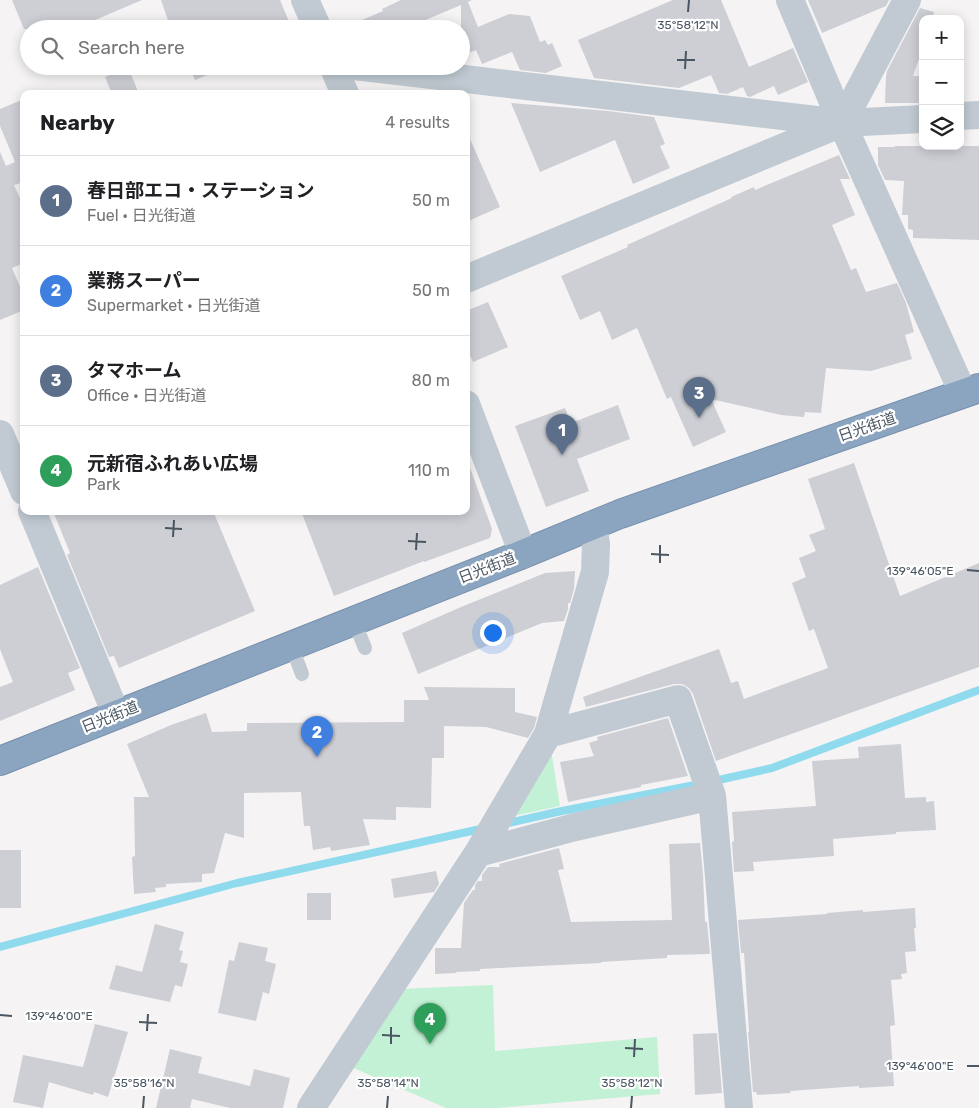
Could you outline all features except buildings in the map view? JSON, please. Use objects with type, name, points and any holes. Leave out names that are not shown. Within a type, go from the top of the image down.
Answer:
[{"type":"highway","name":"日光街道","points":[[0,761],[620,514],[971,390]]},
{"type":"street","points":[[305,0],[314,20]]},
{"type":"street","points":[[790,0],[842,123],[971,390]]},
{"type":"street","points":[[470,277],[842,123],[906,0]]},
{"type":"street","points":[[337,75],[342,90]]},
{"type":"street","points":[[431,75],[842,123],[919,118]]},
{"type":"street","points":[[964,116],[979,116]]},
{"type":"street","points":[[470,415],[523,554]]},
{"type":"street","points":[[0,434],[16,480]]},
{"type":"street","points":[[34,515],[116,714]]},
{"type":"street","points":[[311,1108],[480,848],[548,734],[595,572],[596,544],[593,525]]},
{"type":"street","points":[[548,734],[678,699],[708,786],[739,1108]]},
{"type":"street","points":[[480,848],[574,827],[708,786]]},
{"type":"lane","points":[[354,621],[364,648]]},
{"type":"lane","points":[[290,646],[302,674]]},
{"type":"green space","points":[[550,744],[560,806],[505,818]]},
{"type":"green space","points":[[493,985],[495,1051],[657,1037],[660,1094],[497,1108],[446,1108],[351,1067],[399,989]]},
{"type":"waterway","points":[[504,824],[772,768],[979,690]]},
{"type":"waterway","points":[[0,947],[237,883],[485,828]]},
{"type":"place","name":"タマホーム","points":[[699,418]]},
{"type":"place","name":"春日部エコ・ステーション","points":[[562,455]]},
{"type":"place","name":"業務スーパー","points":[[317,757]]},
{"type":"place","name":"元新宿ふれあい広場","points":[[430,1044]]}]
